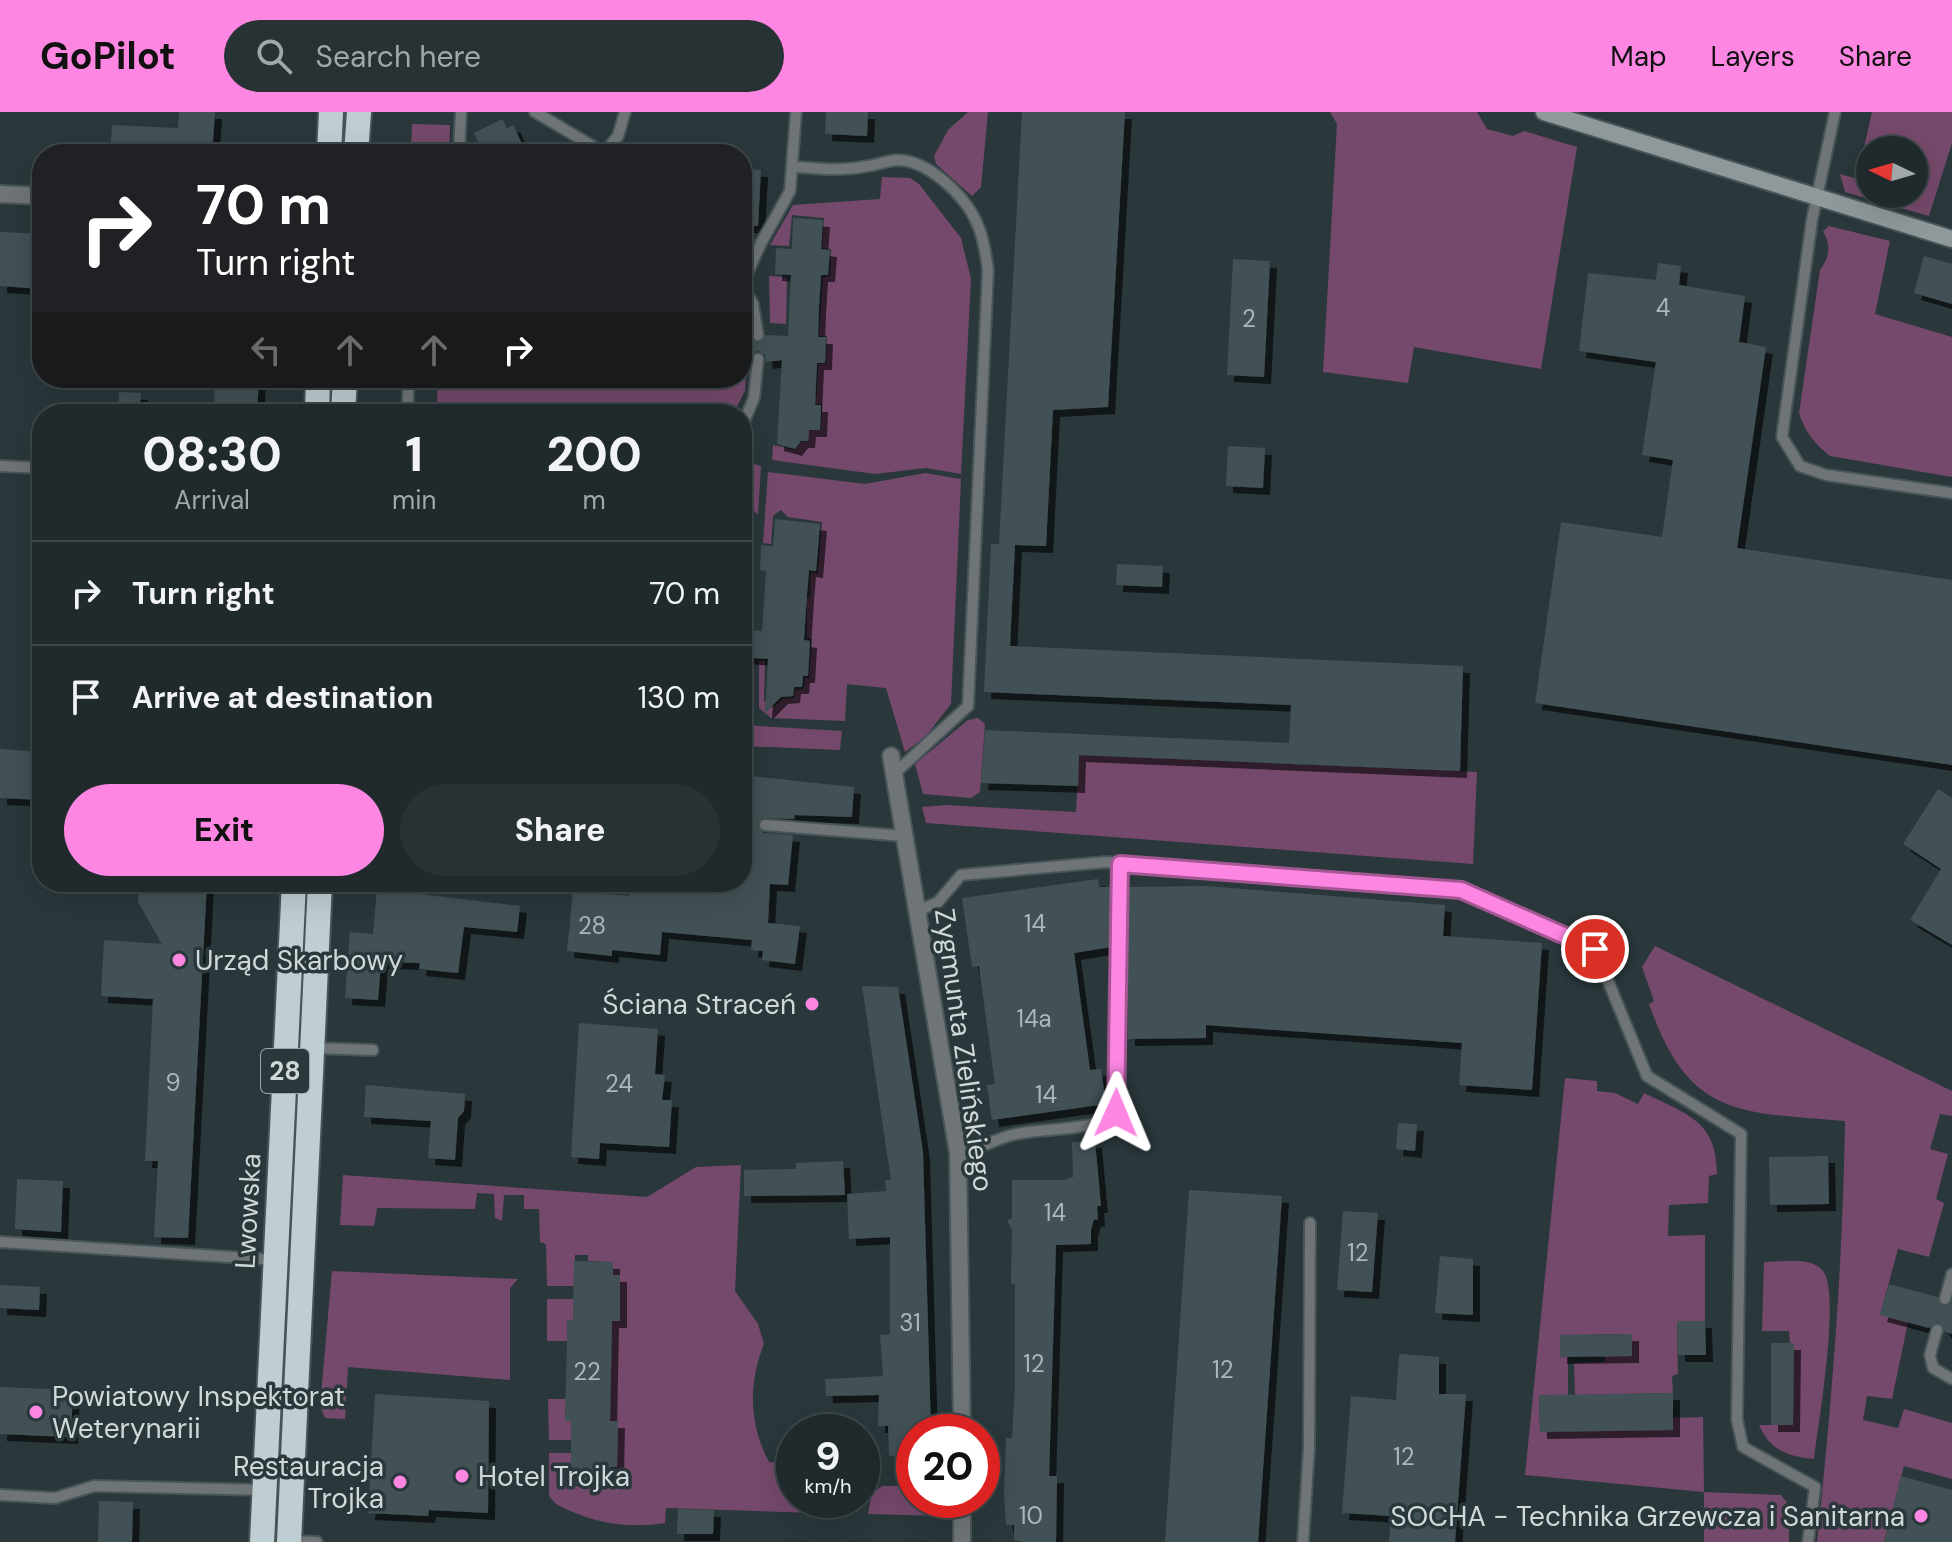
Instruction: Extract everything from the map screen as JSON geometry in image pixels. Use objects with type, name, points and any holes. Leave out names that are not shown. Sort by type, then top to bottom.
[{"type":"highway","points":[[329,144],[331,112]]},
{"type":"highway","points":[[357,144],[359,112]]},
{"type":"highway","name":"Lwowska","points":[[262,1542],[294,892]]},
{"type":"highway","name":"Lwowska","points":[[289,1541],[320,892]]},
{"type":"street","points":[[1544,112],[1952,239]]},
{"type":"street","points":[[0,194],[32,196]]},
{"type":"street","name":"Zygmunta Zielińskiego","points":[[891,756],[958,1153],[962,1414]]},
{"type":"street","points":[[962,1518],[962,1542]]},
{"type":"lane","points":[[459,144],[461,112]]},
{"type":"lane","points":[[535,112],[590,144]]},
{"type":"lane","points":[[612,144],[618,136],[625,112]]},
{"type":"lane","points":[[752,263],[790,191],[795,167],[796,112]]},
{"type":"lane","points":[[1835,112],[1817,198],[1782,416],[1782,437],[1788,452],[1800,466],[1826,475],[1952,493]]},
{"type":"lane","points":[[795,167],[832,170],[895,160],[914,162],[928,168],[958,197],[978,224],[988,270],[968,706],[894,774]]},
{"type":"lane","points":[[752,302],[758,335]]},
{"type":"lane","points":[[751,404],[758,359]]},
{"type":"lane","points":[[0,466],[32,468]]},
{"type":"lane","points":[[765,825],[905,836]]},
{"type":"lane","points":[[958,1153],[979,1150],[1011,1135],[1103,1122],[1116,1113],[1120,864]]},
{"type":"lane","points":[[918,911],[938,902],[961,875],[1120,864],[1461,890],[1595,949],[1647,1076],[1741,1134],[1737,1420],[1743,1447],[1815,1487],[1808,1542]]},
{"type":"lane","points":[[313,1048],[373,1050]]},
{"type":"lane","points":[[1303,1542],[1309,1448],[1310,1223]]},
{"type":"lane","points":[[0,1242],[303,1262]]},
{"type":"lane","points":[[1945,1299],[1952,1274]]},
{"type":"lane","points":[[1937,1330],[1930,1355],[1933,1368],[1952,1379]]},
{"type":"lane","points":[[0,1495],[55,1498],[94,1486],[264,1490]]},
{"type":"lane","points":[[289,1541],[317,1542]]},
{"type":"shaded area","points":[[968,112],[988,112],[981,187],[972,196],[936,164],[934,156],[948,130]]},
{"type":"shaded area","points":[[1330,112],[1477,112],[1487,129],[1513,136],[1524,131],[1577,147],[1541,369],[1414,347],[1408,383],[1323,372],[1337,124]]},
{"type":"shaded area","points":[[1872,112],[1952,112],[1952,143],[1929,216],[1901,208],[1928,208],[1928,136],[1867,136]]},
{"type":"shaded area","points":[[412,124],[450,125],[449,144],[411,144]]},
{"type":"shaded area","points":[[1840,174],[1856,179],[1856,195],[1845,192]]},
{"type":"shaded area","points":[[882,177],[910,178],[919,184],[961,238],[971,279],[961,474],[926,468],[875,474],[772,460],[773,445],[795,450],[802,442],[810,441],[804,437],[804,431],[821,430],[822,404],[811,404],[812,395],[817,395],[818,364],[826,364],[827,336],[819,336],[823,277],[830,276],[831,249],[822,248],[824,218],[792,215],[789,246],[770,245],[793,205],[880,199]]},
{"type":"shaded area","points":[[1829,226],[1890,241],[1875,314],[1952,337],[1952,477],[1830,456],[1804,426],[1799,413],[1820,270],[1828,251],[1823,231]]},
{"type":"shaded area","points":[[769,276],[787,277],[786,324],[770,323]]},
{"type":"shaded area","points":[[438,388],[745,388],[738,404],[437,404]]},
{"type":"shaded area","points":[[752,464],[761,466],[758,515],[752,509]]},
{"type":"shaded area","points":[[768,472],[865,484],[925,473],[961,479],[951,704],[926,736],[905,752],[886,688],[847,684],[845,721],[771,718],[759,708],[759,661],[765,661],[764,701],[773,707],[783,699],[794,698],[795,690],[804,689],[805,678],[809,678],[812,639],[807,638],[807,598],[810,597],[811,573],[818,573],[822,522],[788,517],[781,510],[773,516],[771,544],[763,543]]},
{"type":"shaded area","points":[[978,718],[985,724],[980,792],[971,798],[923,794],[915,764],[968,720]]},
{"type":"shaded area","points":[[752,726],[842,731],[840,750],[752,746]]},
{"type":"shaded area","points":[[1079,755],[1477,772],[1473,864],[926,823],[922,807],[946,805],[1076,812]]},
{"type":"shaded area","points":[[1655,946],[1952,1091],[1952,1116],[1940,1114],[1930,1149],[1948,1154],[1936,1199],[1944,1203],[1929,1257],[1898,1249],[1880,1315],[1908,1322],[1892,1399],[1867,1396],[1863,1420],[1898,1428],[1904,1409],[1952,1423],[1952,1479],[1904,1466],[1884,1542],[1817,1542],[1836,1332],[1845,1121],[1747,1110],[1722,1102],[1700,1089],[1681,1069],[1649,1004],[1654,1001],[1642,967]]},
{"type":"shaded area","points":[[1565,1078],[1597,1081],[1597,1091],[1615,1093],[1638,1104],[1644,1093],[1686,1114],[1705,1130],[1712,1142],[1717,1174],[1709,1176],[1708,1203],[1669,1205],[1668,1236],[1705,1235],[1705,1321],[1677,1322],[1678,1374],[1672,1376],[1673,1393],[1575,1395],[1574,1363],[1605,1362],[1605,1356],[1632,1334],[1560,1335],[1560,1357],[1568,1357],[1568,1395],[1539,1395],[1540,1432],[1673,1430],[1673,1418],[1703,1417],[1704,1492],[1525,1475]]},
{"type":"shaded area","points":[[741,1165],[735,1291],[758,1324],[764,1344],[753,1389],[754,1419],[769,1462],[776,1462],[776,1512],[666,1508],[665,1523],[637,1525],[596,1520],[569,1511],[549,1496],[549,1453],[571,1453],[571,1486],[584,1486],[585,1480],[617,1467],[617,1421],[610,1421],[612,1321],[620,1276],[613,1275],[613,1262],[588,1261],[588,1255],[575,1255],[574,1286],[547,1286],[546,1244],[540,1242],[539,1209],[524,1209],[524,1195],[504,1195],[502,1221],[495,1218],[494,1194],[477,1193],[475,1209],[377,1208],[374,1226],[340,1225],[343,1175],[647,1197],[696,1167]]},
{"type":"shaded area","points":[[1764,1262],[1811,1263],[1823,1271],[1828,1284],[1829,1331],[1814,1459],[1781,1451],[1763,1434],[1759,1425],[1793,1425],[1794,1344],[1790,1343],[1789,1331],[1762,1331]]},
{"type":"shaded area","points":[[332,1271],[518,1279],[510,1288],[510,1380],[348,1367],[345,1419],[325,1418],[320,1406]]},
{"type":"shaded area","points":[[547,1299],[574,1299],[573,1320],[567,1320],[567,1341],[547,1341]]},
{"type":"shaded area","points":[[548,1399],[566,1399],[565,1421],[572,1421],[571,1440],[549,1440]]},
{"type":"shaded area","points":[[896,1486],[896,1515],[880,1514],[880,1488]]},
{"type":"shaded area","points":[[1704,1492],[1781,1495],[1789,1505],[1789,1542],[1704,1542]]},
{"type":"building","points":[[179,112],[215,112],[213,144],[111,144],[112,125],[178,128]]},
{"type":"building","points":[[826,112],[868,112],[867,136],[825,134]]},
{"type":"building","points":[[1022,112],[1125,112],[1108,407],[1053,410],[1046,546],[1015,545],[1010,646],[1463,666],[1460,771],[1079,755],[1078,786],[981,783],[985,730],[1289,743],[1291,705],[984,692],[991,544],[999,544]]},
{"type":"building","points":[[502,119],[507,128],[513,125],[522,144],[479,144],[474,133]]},
{"type":"building","points":[[752,170],[761,170],[758,226],[752,226]]},
{"type":"building","points":[[793,218],[823,220],[821,249],[830,250],[828,275],[821,275],[819,307],[818,337],[826,337],[825,363],[817,363],[815,405],[821,405],[820,430],[809,430],[808,441],[801,441],[795,449],[777,444],[782,360],[766,362],[765,355],[758,351],[752,354],[752,337],[758,343],[766,335],[788,336],[791,275],[775,274],[776,248],[792,249]]},
{"type":"building","points":[[0,232],[32,234],[32,288],[0,286]]},
{"type":"building","points":[[1924,256],[1952,264],[1952,304],[1914,293]]},
{"type":"building","points":[[1233,259],[1270,261],[1264,377],[1227,375]]},
{"type":"building","points":[[1658,263],[1681,266],[1679,285],[1745,296],[1739,342],[1766,347],[1737,548],[1952,580],[1952,765],[1535,703],[1561,522],[1662,537],[1673,460],[1642,455],[1656,362],[1579,351],[1588,273],[1656,280]]},
{"type":"building","points":[[215,388],[258,388],[258,404],[214,404]]},
{"type":"building","points":[[119,392],[141,393],[140,404],[118,404]]},
{"type":"building","points":[[1228,446],[1265,448],[1263,488],[1226,486]]},
{"type":"building","points":[[775,519],[820,524],[816,571],[809,570],[807,594],[804,640],[810,641],[808,676],[803,676],[802,687],[794,687],[793,696],[781,697],[765,713],[768,659],[752,658],[752,630],[762,631],[766,571],[760,570],[761,545],[773,546]]},
{"type":"building","points":[[1117,564],[1163,566],[1162,587],[1116,585]]},
{"type":"building","points":[[0,749],[32,751],[32,800],[0,798]]},
{"type":"building","points":[[752,776],[854,787],[852,817],[795,815],[794,819],[762,818],[757,824],[764,833],[793,835],[788,885],[770,884],[768,923],[800,926],[795,964],[762,960],[763,951],[751,950],[752,940],[662,932],[660,955],[612,950],[612,956],[567,951],[573,892],[629,896],[629,892],[752,892]]},
{"type":"building","points":[[1938,789],[1952,798],[1952,945],[1910,920],[1941,869],[1903,844]]},
{"type":"building","points":[[1098,879],[1099,887],[1112,887],[1111,947],[1074,953],[1090,1070],[1101,1069],[1106,1104],[992,1120],[987,1085],[995,1084],[979,966],[972,967],[962,898]]},
{"type":"building","points":[[1206,886],[1445,905],[1443,936],[1542,943],[1532,1090],[1459,1085],[1462,1043],[1206,1025],[1206,1038],[1128,1039],[1128,887]]},
{"type":"building","points":[[139,892],[206,892],[188,1238],[154,1237],[158,1161],[145,1161],[153,999],[101,996],[104,940],[162,944],[138,902]]},
{"type":"building","points":[[377,892],[402,892],[520,906],[517,932],[464,927],[458,973],[419,969],[420,963],[381,962],[378,1000],[345,998],[350,932],[373,934]]},
{"type":"building","points":[[862,986],[898,987],[923,1152],[930,1414],[896,1414],[896,1456],[889,1456],[888,1426],[880,1426],[879,1395],[826,1396],[825,1379],[883,1376],[880,1335],[890,1334],[890,1237],[849,1239],[847,1194],[886,1191],[885,1180],[891,1180]]},
{"type":"building","points":[[579,1023],[658,1029],[655,1074],[665,1075],[662,1100],[672,1100],[669,1147],[600,1143],[599,1159],[571,1157]]},
{"type":"building","points":[[366,1085],[465,1094],[464,1111],[458,1118],[455,1160],[428,1158],[431,1121],[364,1117]]},
{"type":"building","points":[[1398,1123],[1417,1124],[1415,1151],[1396,1149]]},
{"type":"building","points":[[1095,1141],[1101,1206],[1097,1206],[1098,1220],[1094,1219],[1091,1244],[1056,1245],[1049,1476],[1057,1476],[1056,1542],[1024,1542],[1014,1540],[1014,1525],[1006,1525],[1004,1494],[1006,1438],[1012,1438],[1015,1386],[1015,1284],[1011,1284],[1012,1230],[1007,1221],[1012,1218],[1012,1180],[1064,1180],[1073,1177],[1072,1142]]},
{"type":"building","points":[[1828,1156],[1829,1204],[1770,1205],[1769,1157]]},
{"type":"building","points":[[843,1161],[845,1195],[744,1196],[744,1170],[796,1169],[796,1163]]},
{"type":"building","points":[[17,1179],[63,1181],[61,1232],[15,1229]]},
{"type":"building","points":[[1189,1190],[1282,1196],[1258,1542],[1165,1542]]},
{"type":"building","points":[[1343,1211],[1378,1213],[1372,1292],[1337,1290]]},
{"type":"building","points":[[1440,1256],[1473,1259],[1473,1315],[1435,1313]]},
{"type":"building","points":[[574,1261],[613,1262],[613,1275],[620,1275],[620,1321],[612,1321],[610,1421],[618,1421],[617,1467],[610,1467],[609,1481],[571,1480],[571,1421],[565,1421],[567,1320],[573,1320]]},
{"type":"building","points":[[1889,1284],[1937,1297],[1942,1306],[1952,1303],[1952,1334],[1945,1332],[1938,1322],[1929,1328],[1880,1315]]},
{"type":"building","points":[[0,1285],[40,1287],[39,1310],[0,1308]]},
{"type":"building","points":[[1677,1321],[1705,1321],[1706,1355],[1678,1355]]},
{"type":"building","points":[[1632,1334],[1632,1356],[1560,1357],[1560,1335]]},
{"type":"building","points":[[1771,1343],[1794,1343],[1793,1425],[1771,1425]]},
{"type":"building","points":[[1399,1354],[1439,1357],[1439,1394],[1466,1394],[1455,1542],[1389,1542],[1391,1516],[1342,1513],[1351,1396],[1396,1400]]},
{"type":"building","name":"Powiatowy Inspektorat Weterynarii","points":[[0,1387],[73,1390],[71,1437],[0,1434]]},
{"type":"building","points":[[1673,1393],[1673,1430],[1540,1432],[1539,1395]]},
{"type":"building","name":"Restauracja Trojka","points":[[375,1394],[489,1401],[488,1513],[429,1510],[428,1516],[368,1513]]},
{"type":"building","name":"SOCHA - Technika Grzewcza i Sanitarna","points":[[1901,1476],[1952,1490],[1952,1542],[1884,1542]]},
{"type":"building","points":[[99,1501],[133,1502],[132,1542],[98,1542]]},
{"type":"building","points":[[678,1509],[714,1510],[713,1534],[677,1534]]},
{"type":"place","name":"Urząd Skarbowy","points":[[179,960]]},
{"type":"place","name":"Ściana Straceń","points":[[812,1004]]},
{"type":"place","name":"Powiatowy Inspektorat Weterynarii","points":[[36,1412]]},
{"type":"place","name":"Hotel Trojka","points":[[462,1476]]},
{"type":"place","name":"Restauracja Trojka","points":[[400,1482]]},
{"type":"place","name":"SOCHA - Technika Grzewcza i Sanitarna","points":[[1921,1516]]},
{"type":"route","points":[[1116,1113],[1120,864],[1461,890],[1595,949]]}]
